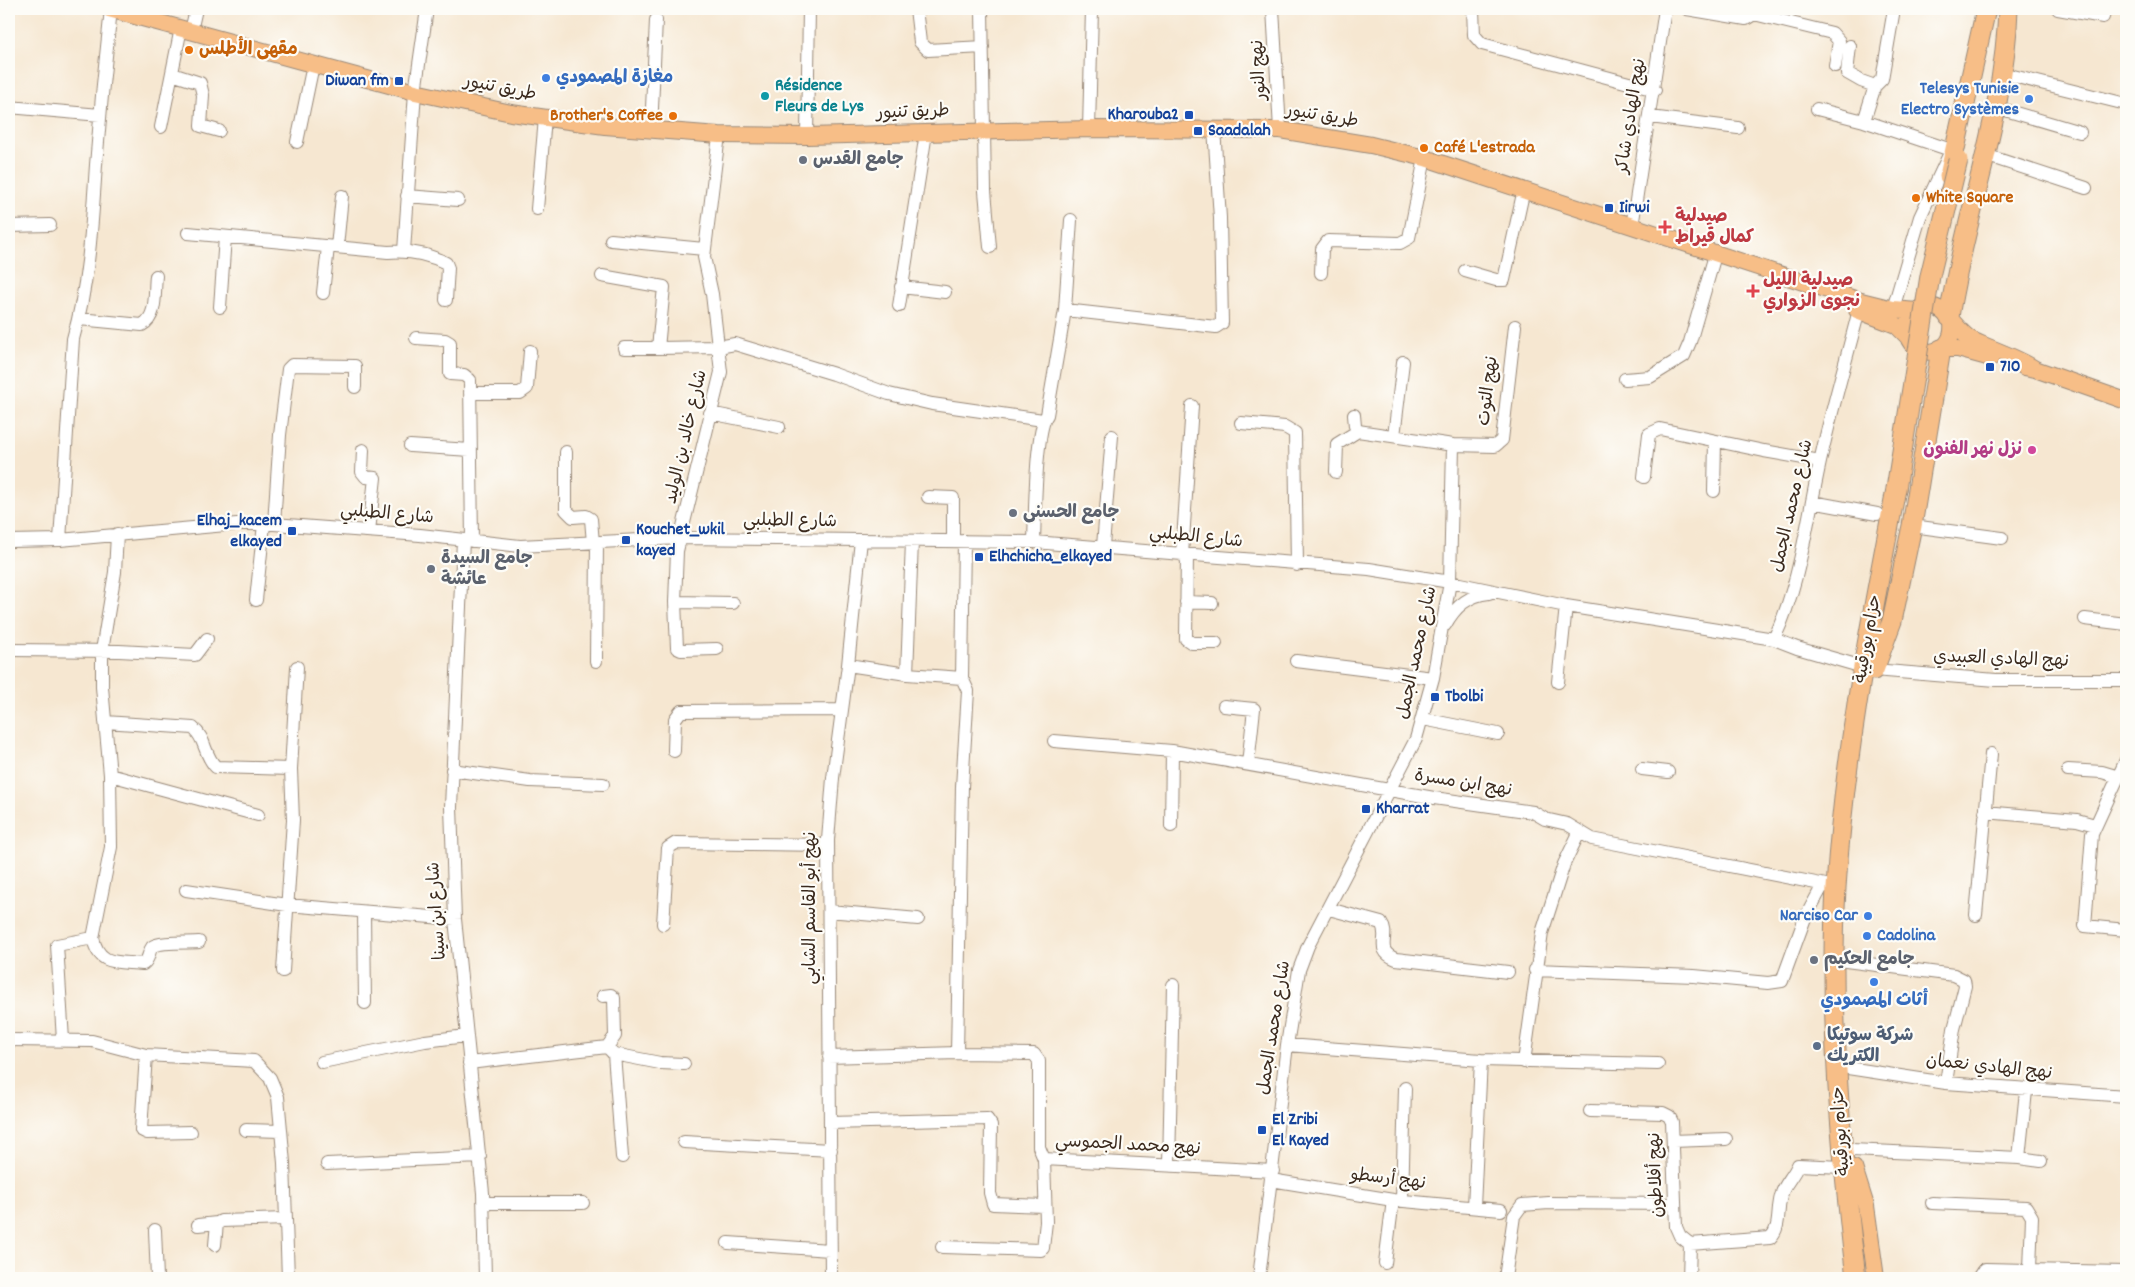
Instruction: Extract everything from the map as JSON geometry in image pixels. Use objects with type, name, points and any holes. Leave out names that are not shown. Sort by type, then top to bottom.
[{"type":"highway","points":[[1951,320],[1964,156],[1986,9]]},
{"type":"highway","name":"حزام بورقيبة","points":[[1867,1278],[1850,1162],[1834,971],[1830,886],[1868,669],[1986,46],[1991,9]]},
{"type":"highway","name":"حزام بورقيبة","points":[[1964,156],[1996,50],[2002,9]]},
{"type":"highway","points":[[1917,310],[1923,276],[1964,156],[1995,107],[2007,44],[2008,9]]},
{"type":"highway","points":[[1868,669],[1863,627],[1908,366],[1909,339]]},
{"type":"highway","points":[[1868,669],[1892,621],[1912,526],[1941,350]]},
{"type":"highway","name":"حزام بورقيبة","points":[[1856,1278],[1850,1162],[1846,961],[1854,801],[1868,669]]},
{"type":"main road","name":"طريق تنيور","points":[[110,9],[133,12],[186,29],[415,92],[545,118],[651,130],[719,135],[807,136],[984,131],[1214,128],[1280,130],[1371,145],[1425,158],[1524,189],[1632,228],[1715,255],[1742,261],[1862,302],[1892,309],[1917,310]]},
{"type":"main road","name":"طريق تنيور","points":[[1715,255],[1743,270],[1859,310],[1896,325],[1909,339]]},
{"type":"main road","points":[[2035,369],[2014,356],[1965,336],[1938,308],[1924,307],[1917,310],[1908,322],[1909,339],[1919,349],[1926,352],[1967,350],[2010,365],[2035,369],[2126,401]]},
{"type":"main road","points":[[1941,350],[1951,338],[1951,320]]},
{"type":"main road","points":[[1848,1278],[1840,1208],[1850,1162]]},
{"type":"main road","points":[[1850,1162],[1866,1206],[1876,1278]]},
{"type":"street","points":[[60,540],[73,339],[79,319],[90,241],[110,9]]},
{"type":"street","points":[[161,127],[172,74],[186,29],[196,9]]},
{"type":"street","points":[[404,250],[415,92],[427,9]]},
{"type":"street","points":[[807,136],[809,9]]},
{"type":"street","points":[[916,9],[920,42],[928,50],[983,47]]},
{"type":"street","points":[[982,9],[984,131],[990,247]]},
{"type":"street","points":[[1089,129],[1092,9]]},
{"type":"street","name":"نهج النور","points":[[1273,9],[1280,130]]},
{"type":"street","points":[[1470,9],[1473,9],[1474,35],[1482,44],[1654,90]]},
{"type":"street","name":"نهج الهادي شاكر","points":[[1632,228],[1665,9]]},
{"type":"street","points":[[1687,9],[1746,19],[1754,14],[1832,33],[1839,41],[1835,66]]},
{"type":"street","points":[[1864,121],[1875,86],[1882,79],[1894,9]]},
{"type":"street","points":[[2058,9],[2103,17],[2105,9]]},
{"type":"street","points":[[651,130],[656,20]]},
{"type":"street","points":[[1850,46],[1847,72],[1861,81],[1875,86]]},
{"type":"street","points":[[297,142],[313,65]]},
{"type":"street","points":[[2001,73],[2126,104]]},
{"type":"street","points":[[172,74],[200,84],[203,95],[201,126],[219,131]]},
{"type":"street","points":[[9,107],[100,114]]},
{"type":"street","points":[[1995,107],[2080,132]]},
{"type":"street","points":[[1818,109],[1864,121],[1964,156],[2086,188]]},
{"type":"street","points":[[1650,117],[1738,128]]},
{"type":"street","points":[[537,209],[545,118]]},
{"type":"street","points":[[1065,310],[1216,326],[1222,323],[1220,218],[1214,128]]},
{"type":"street","points":[[899,306],[926,134]]},
{"type":"street","name":"شارع خالد بن الوليد","points":[[717,649],[681,650],[677,648],[675,602],[677,551],[721,372],[704,249],[719,135]]},
{"type":"street","points":[[1892,309],[1920,217],[1964,156]]},
{"type":"street","points":[[1321,272],[1322,249],[1328,241],[1400,243],[1409,238],[1425,158]]},
{"type":"street","points":[[1465,271],[1496,280],[1504,280],[1524,189]]},
{"type":"street","points":[[323,293],[342,196]]},
{"type":"street","points":[[407,196],[458,200]]},
{"type":"street","points":[[1034,542],[1035,494],[1043,420],[1046,415],[1065,310],[1071,220]]},
{"type":"street","points":[[9,226],[50,225]]},
{"type":"street","points":[[188,233],[388,252],[404,250],[435,258],[446,263],[448,268],[446,300]]},
{"type":"street","points":[[220,307],[225,237]]},
{"type":"street","points":[[611,240],[704,249]]},
{"type":"street","points":[[1625,379],[1650,377],[1684,356],[1690,342],[1715,255]]},
{"type":"street","points":[[79,319],[142,325],[147,323],[153,308],[156,276]]},
{"type":"street","points":[[602,276],[664,287],[658,348]]},
{"type":"street","points":[[901,287],[945,292]]},
{"type":"street","name":"شارع محمد الجمل","points":[[1259,1278],[1287,1045],[1300,970],[1308,946],[1329,909],[1388,790],[1416,739],[1433,678],[1450,582],[1566,606],[1774,639],[1786,609],[1799,563],[1820,461],[1859,310]]},
{"type":"street","name":"نهج التوت","points":[[1358,431],[1453,445],[1495,446],[1502,440],[1515,326]]},
{"type":"street","points":[[416,338],[445,340],[450,343],[450,374],[464,375],[470,380],[470,393],[520,393],[527,388],[530,351]]},
{"type":"street","points":[[624,348],[718,347],[735,344],[747,346],[889,394],[924,402],[1043,420]]},
{"type":"street","points":[[1394,436],[1403,362]]},
{"type":"street","points":[[256,600],[269,524],[288,369],[292,365],[355,366],[355,387]]},
{"type":"street","name":"شارع ابن سينا","points":[[470,393],[467,541],[451,807],[456,919],[466,1036],[480,1157],[484,1207],[486,1278]]},
{"type":"street","points":[[1192,406],[1184,555],[1186,639],[1192,643],[1216,643]]},
{"type":"street","points":[[710,413],[779,427]]},
{"type":"street","points":[[1336,472],[1336,444],[1358,431],[1355,426],[1354,415]]},
{"type":"street","points":[[1241,423],[1285,427],[1295,433],[1297,565]]},
{"type":"street","points":[[1644,477],[1649,434],[1660,429],[1820,461]]},
{"type":"street","points":[[1103,546],[1112,436]]},
{"type":"street","points":[[1714,491],[1715,441]]},
{"type":"street","points":[[1450,582],[1453,445]]},
{"type":"street","points":[[410,446],[470,450]]},
{"type":"street","points":[[363,450],[362,472],[366,477],[375,478],[369,531]]},
{"type":"street","points":[[566,452],[566,510],[573,517],[586,516],[591,519],[595,543],[596,661]]},
{"type":"street","points":[[928,497],[953,498],[958,541],[962,678],[968,691],[962,787],[957,1053]]},
{"type":"street","points":[[1812,502],[1877,514]]},
{"type":"street","name":"شارع الطبلبي","points":[[9,542],[60,540],[174,528],[269,524],[369,531],[520,546],[680,538],[1034,542],[1103,546],[1297,565],[1369,569],[1450,582]]},
{"type":"street","points":[[1912,526],[2002,538]]},
{"type":"street","points":[[117,534],[115,572],[102,651],[105,722],[110,775],[111,847],[93,938],[96,952],[106,960],[143,964],[148,958],[151,948],[157,944],[199,942]]},
{"type":"street","name":"نهج أبو القاسم الشابي","points":[[831,1278],[828,845],[832,778],[848,665],[860,540]]},
{"type":"street","points":[[907,674],[912,541]]},
{"type":"street","points":[[1443,630],[1454,611],[1467,599],[1474,595],[1498,592]]},
{"type":"street","points":[[675,602],[733,603]]},
{"type":"street","points":[[1186,602],[1212,603]]},
{"type":"street","points":[[1558,682],[1566,606]]},
{"type":"street","points":[[2085,619],[2126,624]]},
{"type":"street","points":[[9,650],[195,655],[207,639]]},
{"type":"street","name":"نهج الهادي العبيدي","points":[[1774,639],[1868,669],[1996,680],[2126,680]]},
{"type":"street","points":[[1296,662],[1433,678]]},
{"type":"street","points":[[848,665],[907,674],[962,678]]},
{"type":"street","points":[[283,971],[293,820],[291,769],[297,667]]},
{"type":"street","points":[[1224,706],[1254,709],[1248,764]]},
{"type":"street","points":[[674,751],[675,719],[681,712],[841,710]]},
{"type":"street","points":[[1423,719],[1498,734]]},
{"type":"street","points":[[105,722],[193,728],[200,733],[208,760],[216,767],[291,769]]},
{"type":"street","name":"نهج ابن مسرة","points":[[1054,741],[1172,751],[1388,790],[1535,813],[1545,819],[1567,824],[1577,831],[1599,840],[1830,886]]},
{"type":"street","points":[[1171,826],[1172,751]]},
{"type":"street","points":[[1976,915],[1991,754]]},
{"type":"street","points":[[2126,760],[2095,825],[2090,843],[2084,926],[2126,930]]},
{"type":"street","points":[[1642,768],[1668,772]]},
{"type":"street","points":[[452,770],[530,781],[603,784]]},
{"type":"street","points":[[2068,770],[2102,772],[2119,777]]},
{"type":"street","points":[[110,775],[258,815]]},
{"type":"street","points":[[1985,812],[2077,820],[2095,825]]},
{"type":"street","points":[[1524,1062],[1535,970],[1551,898],[1577,831]]},
{"type":"street","points":[[663,924],[668,848],[676,843],[828,845]]},
{"type":"street","points":[[1535,970],[1694,976],[1768,983],[1782,981],[1805,918],[1830,886]]},
{"type":"street","points":[[186,890],[287,905],[456,919]]},
{"type":"street","points":[[1329,909],[1381,923],[1384,927],[1383,950],[1388,956],[1396,959],[1508,972]]},
{"type":"street","points":[[364,912],[365,1003]]},
{"type":"street","points":[[828,912],[918,920]]},
{"type":"street","points":[[63,1040],[57,945],[93,938]]},
{"type":"street","points":[[1846,961],[1954,975],[1964,980],[1965,986],[1954,1030],[1946,1083]]},
{"type":"street","points":[[1169,1165],[1173,985]]},
{"type":"street","points":[[603,996],[611,995],[614,998],[614,1036],[611,1051],[622,1158]]},
{"type":"street","points":[[322,1062],[425,1041],[466,1036]]},
{"type":"street","points":[[9,1040],[92,1041],[146,1055],[254,1061],[270,1078],[278,1097],[288,1278]]},
{"type":"street","points":[[1287,1045],[1481,1060],[1658,1064]]},
{"type":"street","points":[[469,1064],[611,1051],[660,1063],[684,1064]]},
{"type":"street","points":[[830,1057],[957,1053],[1034,1054],[1039,1060],[1039,1147],[1044,1159]]},
{"type":"street","points":[[146,1055],[142,1130],[147,1133],[192,1132]]},
{"type":"street","points":[[1474,1207],[1481,1060]]},
{"type":"street","name":"نهج الهادي نعمان","points":[[1848,1068],[1946,1083],[2026,1091],[2126,1096]]},
{"type":"street","points":[[1385,1263],[1398,1200],[1405,1088]]},
{"type":"street","points":[[2018,1158],[2026,1091]]},
{"type":"street","name":"نهج أفلاطون","points":[[1590,1112],[1663,1113],[1669,1116],[1672,1122],[1674,1204],[1680,1236],[1690,1244]]},
{"type":"street","points":[[830,1124],[987,1119],[991,1125],[990,1193],[994,1204],[1045,1206]]},
{"type":"street","points":[[246,1130],[280,1131]]},
{"type":"street","points":[[1673,1141],[1726,1139]]},
{"type":"street","points":[[684,1142],[831,1150]]},
{"type":"street","points":[[327,1164],[480,1157]]},
{"type":"street","points":[[1689,1278],[1690,1244],[1770,1238],[1777,1230],[1782,1191],[1792,1179],[1798,1165],[2018,1158],[2041,1161]]},
{"type":"street","name":"نهج محمد الجموسي","points":[[942,1247],[1041,1250],[1045,1244],[1044,1159],[1169,1165],[1272,1176]]},
{"type":"street","name":"نهج أرسطو","points":[[1272,1176],[1398,1200],[1501,1210]]},
{"type":"street","points":[[484,1207],[583,1203]]},
{"type":"street","points":[[1505,1278],[1514,1216],[1522,1205],[1549,1203],[1674,1204]]},
{"type":"street","points":[[1932,1203],[2018,1205],[2026,1208],[2032,1217],[2030,1269]]},
{"type":"street","points":[[484,1207],[563,1211]]},
{"type":"street","points":[[198,1225],[221,1221],[285,1220]]},
{"type":"street","points":[[215,1244],[217,1223]]},
{"type":"street","points":[[155,1230],[157,1278]]},
{"type":"street","points":[[728,1243],[830,1250]]},
{"type":"street","points":[[1982,1274],[2030,1269],[2124,1272],[2126,1269]]},
{"type":"place","name":"مقهى الأطلس","points":[[189,50]]},
{"type":"place","name":"مغازة المصمودي","points":[[546,78]]},
{"type":"place","name":"Diwan fm","points":[[399,81]]},
{"type":"place","name":"Résidence Fleurs de Lys","points":[[765,96]]},
{"type":"place","name":"Telesys Tunisie Electro Systèmes","points":[[2029,99]]},
{"type":"place","name":"Kharouba2","points":[[1189,115]]},
{"type":"place","name":"Brother's Coffee","points":[[673,116]]},
{"type":"place","name":"Saadalah","points":[[1198,131]]},
{"type":"place","name":"Café L'estrada","points":[[1424,148]]},
{"type":"place","name":"جامع القدس","points":[[803,160]]},
{"type":"place","name":"White Square","points":[[1916,198]]},
{"type":"place","name":"Iirwi","points":[[1609,208]]},
{"type":"place","name":"صيدلية كمال قيراط","points":[[1665,227]]},
{"type":"place","name":"صيدلية الليل نجوى الزواري","points":[[1753,291]]},
{"type":"place","name":"710","points":[[1990,367]]},
{"type":"place","name":"نزل نهر الفنون","points":[[2032,450]]},
{"type":"place","name":"جامع الحسنى","points":[[1013,513]]},
{"type":"place","name":"Elhaj_kacem elkayed","points":[[292,531]]},
{"type":"place","name":"Kouchet_wkil kayed","points":[[626,540]]},
{"type":"place","name":"Elhchicha_elkayed","points":[[979,557]]},
{"type":"place","name":"جامع السيدة عائشة","points":[[431,569]]},
{"type":"place","name":"Tbolbi","points":[[1435,697]]},
{"type":"place","name":"Kharrat","points":[[1366,809]]},
{"type":"place","name":"Narciso Car","points":[[1868,916]]},
{"type":"place","name":"Cadolina","points":[[1867,936]]},
{"type":"place","name":"جامع الحكيم","points":[[1814,960]]},
{"type":"place","name":"أثاث المصمودي","points":[[1874,982]]},
{"type":"place","name":"شركة سوتيكا الكتريك","points":[[1817,1046]]},
{"type":"place","name":"El Zribi El Kayed","points":[[1262,1130]]}]
